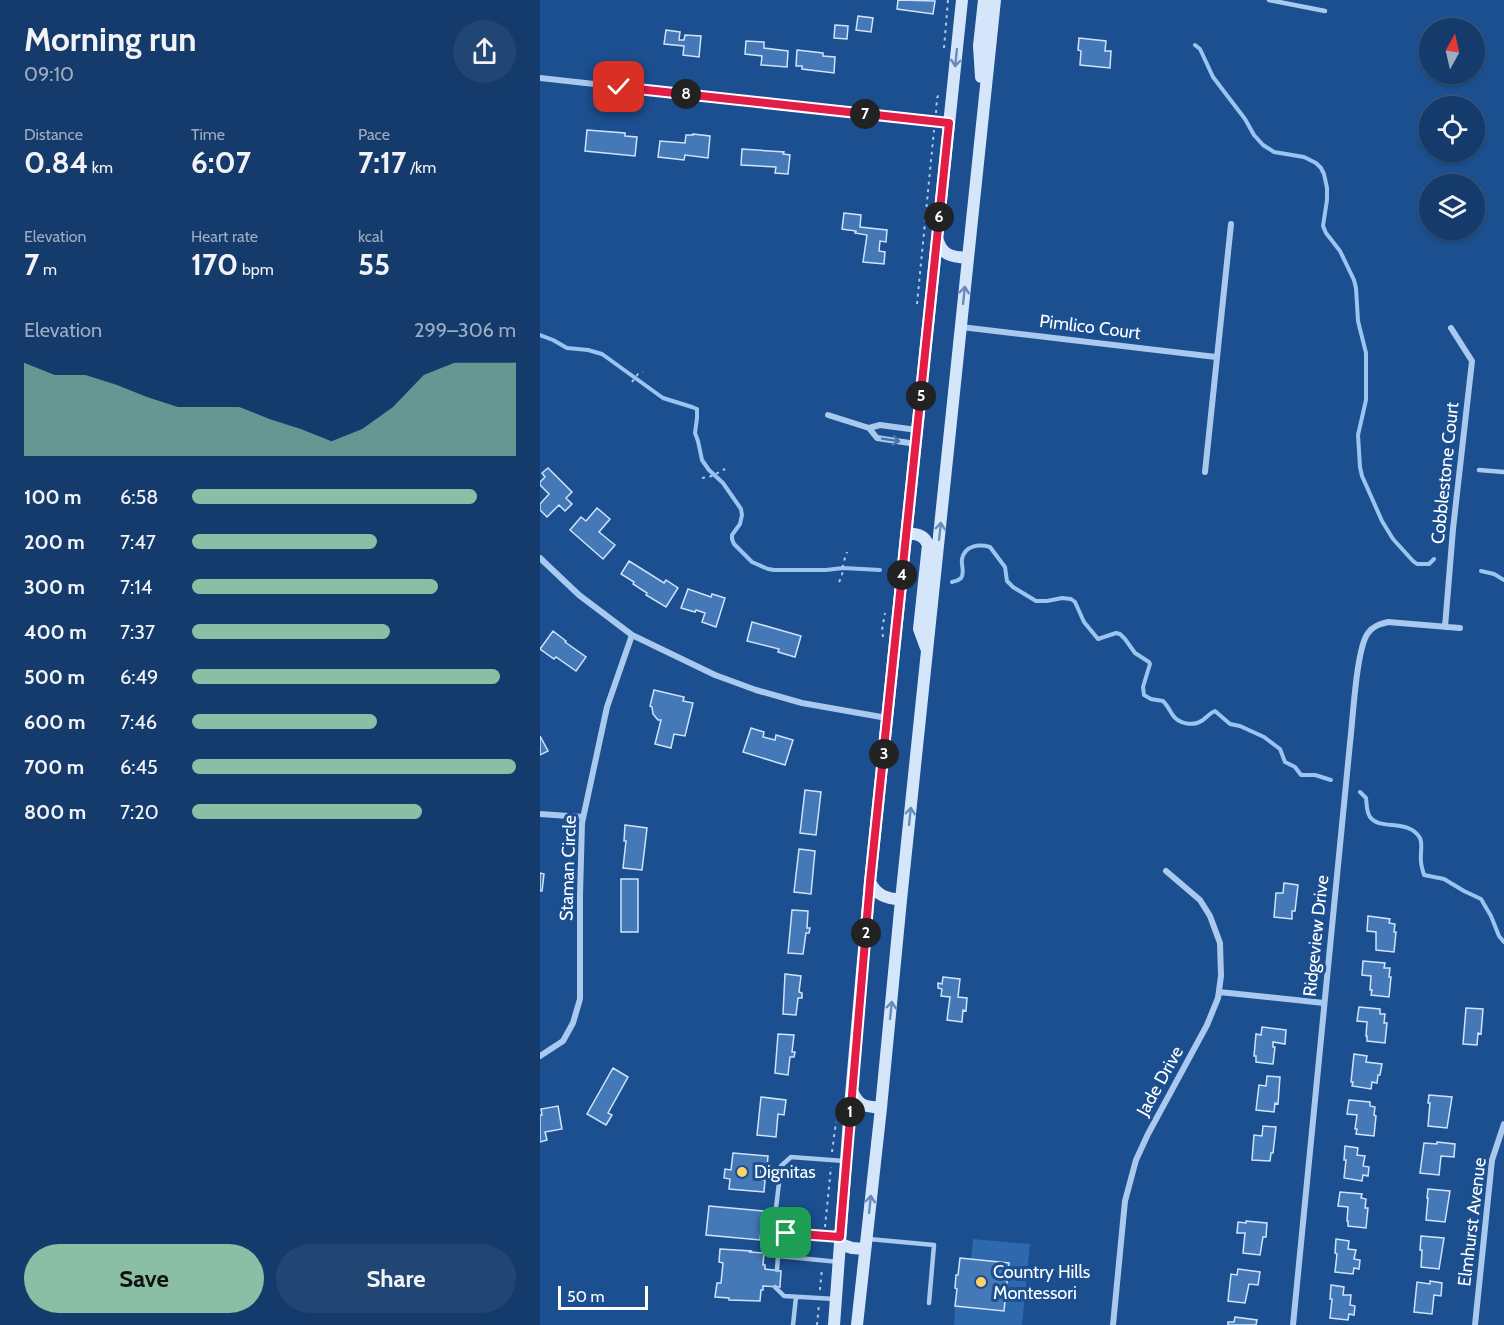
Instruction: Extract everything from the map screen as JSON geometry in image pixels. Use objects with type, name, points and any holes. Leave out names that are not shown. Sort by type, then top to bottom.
[{"type":"main road","points":[[834,1325],[870,882],[962,0]]},
{"type":"main road","points":[[984,0],[979,46],[980,75],[985,93]]},
{"type":"main road","points":[[857,1325],[995,0]]},
{"type":"main road","points":[[937,233],[941,248],[946,253],[953,257],[968,258]]},
{"type":"main road","points":[[906,533],[919,535],[926,539],[928,545],[919,629],[927,652]]},
{"type":"main road","points":[[870,882],[883,897],[901,900]]},
{"type":"main road","points":[[852,1091],[858,1103],[863,1106],[881,1108]]},
{"type":"main road","points":[[840,1241],[852,1248],[866,1244]]},
{"type":"street","points":[[540,78],[949,123]]},
{"type":"street","points":[[1205,472],[1231,224]]},
{"type":"street","name":"Pimlico Court","points":[[961,327],[1216,357]]},
{"type":"street","name":"Cobblestone Court","points":[[1446,627],[1453,530],[1472,361],[1451,328]]},
{"type":"street","points":[[828,415],[869,428],[877,438],[916,444]]},
{"type":"street","points":[[869,428],[880,424],[918,430]]},
{"type":"street","points":[[540,558],[579,595],[632,635],[715,675],[802,703],[888,718]]},
{"type":"street","name":"Ridgeview Drive","points":[[1293,1325],[1358,672],[1364,639],[1377,624],[1388,622],[1460,628]]},
{"type":"street","name":"Staman Circle","points":[[540,1056],[563,1041],[573,1023],[580,999],[580,849],[583,817],[607,707],[632,635]]},
{"type":"street","points":[[540,814],[583,817]]},
{"type":"street","name":"Jade Drive","points":[[1113,1325],[1125,1202],[1136,1160],[1207,1025],[1218,998],[1221,976],[1220,943],[1210,916],[1200,900],[1166,871]]},
{"type":"street","points":[[1219,992],[1324,1003]]},
{"type":"street","name":"Elmhurst Avenue","points":[[1475,1325],[1492,1160],[1504,1124]]},
{"type":"lane","points":[[1269,0],[1325,10]]},
{"type":"lane","points":[[1479,470],[1504,472]]},
{"type":"lane","points":[[840,1241],[786,1233],[774,1225],[781,1166],[791,1157],[846,1161]]},
{"type":"lane","points":[[866,1244],[934,1245],[929,1303]]},
{"type":"lane","points":[[777,1270],[778,1256],[838,1262]]},
{"type":"lane","points":[[775,1287],[784,1296],[836,1299]]},
{"type":"lane","points":[[793,1325],[796,1297]]},
{"type":"path","points":[[633,381],[642,372]]},
{"type":"path","points":[[702,478],[725,469]]},
{"type":"path","points":[[839,582],[847,552]]},
{"type":"shaded area","points":[[973,1239],[1030,1244],[1022,1325],[954,1325],[955,1306],[1004,1310],[1009,1263],[971,1260]]},
{"type":"building","points":[[898,0],[935,1],[933,14],[897,9]]},
{"type":"building","points":[[858,16],[873,18],[871,32],[856,30]]},
{"type":"building","points":[[835,25],[848,26],[847,39],[834,38]]},
{"type":"building","points":[[666,30],[680,32],[679,40],[684,40],[685,35],[701,36],[699,57],[683,55],[684,46],[664,44]]},
{"type":"building","points":[[1079,38],[1106,41],[1105,51],[1111,51],[1110,68],[1080,65]]},
{"type":"building","points":[[746,41],[764,42],[764,48],[788,51],[787,67],[761,65],[762,56],[745,54]]},
{"type":"building","points":[[797,50],[835,57],[834,73],[802,69],[802,66],[796,66]]},
{"type":"building","points":[[587,130],[625,133],[625,136],[637,137],[635,156],[585,151]]},
{"type":"building","points":[[686,135],[710,136],[708,158],[685,155],[684,160],[658,157],[660,141],[685,143]]},
{"type":"building","points":[[742,149],[784,152],[783,154],[790,155],[788,174],[775,173],[776,167],[741,165]]},
{"type":"building","points":[[844,213],[861,215],[860,227],[887,230],[886,242],[880,241],[879,251],[885,252],[884,264],[863,262],[867,235],[842,229]]},
{"type":"building","points":[[548,468],[572,492],[566,498],[572,504],[565,511],[559,505],[547,517],[540,510],[540,504],[549,494],[540,482],[545,477],[542,473]]},
{"type":"building","points":[[597,508],[610,519],[599,532],[615,545],[603,559],[570,530],[581,517],[586,521]]},
{"type":"building","points":[[629,561],[664,583],[666,580],[678,588],[666,607],[646,595],[647,593],[633,584],[634,582],[621,574]]},
{"type":"building","points":[[688,589],[711,597],[712,594],[725,598],[716,627],[702,622],[705,613],[681,608]]},
{"type":"building","points":[[752,622],[801,636],[795,657],[778,652],[779,649],[747,641]]},
{"type":"building","points":[[553,631],[586,657],[576,671],[540,649]]},
{"type":"building","points":[[654,690],[684,697],[683,701],[693,703],[685,736],[674,734],[671,748],[655,744],[661,720],[653,714],[650,706]]},
{"type":"building","points":[[751,728],[764,732],[763,737],[775,740],[776,735],[793,740],[785,765],[743,752]]},
{"type":"building","points":[[540,736],[548,751],[540,755]]},
{"type":"building","points":[[805,790],[821,792],[816,835],[800,833]]},
{"type":"building","points":[[625,825],[647,828],[642,870],[623,868]]},
{"type":"building","points":[[799,849],[815,851],[811,894],[794,892]]},
{"type":"building","points":[[540,873],[544,874],[542,891],[540,891]]},
{"type":"building","points":[[621,879],[638,879],[638,932],[621,932]]},
{"type":"building","points":[[1284,883],[1298,885],[1292,919],[1274,917],[1276,893],[1283,893]]},
{"type":"building","points":[[792,910],[808,911],[807,928],[810,928],[809,933],[806,933],[803,954],[788,953]]},
{"type":"building","points":[[1368,916],[1390,919],[1389,923],[1395,924],[1394,952],[1376,950],[1376,932],[1367,931]]},
{"type":"building","points":[[1363,961],[1385,963],[1384,968],[1390,968],[1389,997],[1371,995],[1371,976],[1362,975]]},
{"type":"building","points":[[785,974],[801,976],[799,992],[802,993],[802,998],[798,998],[796,1015],[783,1014]]},
{"type":"building","points":[[943,977],[960,979],[958,997],[967,998],[962,1022],[947,1020],[950,997],[941,996],[942,989],[938,988],[938,983],[942,984]]},
{"type":"building","points":[[1359,1007],[1380,1009],[1380,1014],[1385,1014],[1384,1023],[1387,1023],[1385,1043],[1367,1041],[1367,1022],[1357,1021]]},
{"type":"building","points":[[1466,1008],[1483,1009],[1481,1034],[1478,1033],[1477,1045],[1463,1044]]},
{"type":"building","points":[[1262,1027],[1286,1030],[1285,1044],[1273,1042],[1273,1047],[1275,1047],[1273,1064],[1256,1062],[1256,1056],[1254,1056],[1256,1034],[1261,1035]]},
{"type":"building","points":[[778,1034],[794,1035],[792,1052],[795,1052],[794,1057],[790,1057],[788,1075],[775,1073]]},
{"type":"building","points":[[1354,1054],[1367,1056],[1366,1062],[1382,1064],[1377,1083],[1372,1082],[1371,1089],[1352,1086]]},
{"type":"building","points":[[613,1068],[628,1077],[608,1113],[612,1115],[606,1125],[587,1114]]},
{"type":"building","points":[[1267,1076],[1280,1077],[1278,1104],[1275,1103],[1274,1112],[1256,1110],[1259,1085],[1266,1086]]},
{"type":"building","points":[[1429,1095],[1452,1097],[1447,1128],[1428,1126]]},
{"type":"building","points":[[761,1097],[786,1100],[784,1115],[778,1114],[776,1137],[757,1135]]},
{"type":"building","points":[[1349,1100],[1370,1102],[1370,1106],[1375,1107],[1374,1136],[1356,1134],[1357,1115],[1347,1114]]},
{"type":"building","points":[[558,1106],[562,1129],[545,1132],[547,1140],[540,1142],[541,1109]]},
{"type":"building","points":[[1263,1126],[1276,1127],[1273,1153],[1271,1153],[1270,1161],[1252,1160],[1254,1135],[1262,1136]]},
{"type":"building","points":[[1437,1142],[1455,1144],[1454,1157],[1441,1156],[1439,1175],[1420,1173],[1424,1143],[1437,1144]]},
{"type":"building","points":[[1345,1146],[1358,1148],[1357,1155],[1365,1156],[1363,1166],[1369,1167],[1368,1176],[1363,1175],[1362,1181],[1344,1178]]},
{"type":"building","name":"Dignitas","points":[[733,1153],[768,1156],[767,1168],[760,1168],[760,1174],[754,1173],[754,1179],[765,1180],[764,1192],[729,1189],[730,1179],[724,1178],[725,1169],[731,1170]]},
{"type":"building","points":[[1428,1189],[1450,1191],[1445,1222],[1426,1220]]},
{"type":"building","points":[[1340,1192],[1362,1194],[1361,1198],[1366,1199],[1365,1208],[1368,1208],[1366,1228],[1348,1226],[1348,1207],[1338,1206]]},
{"type":"building","points":[[709,1206],[763,1211],[760,1240],[706,1235]]},
{"type":"building","points":[[1246,1221],[1267,1223],[1266,1237],[1263,1237],[1260,1255],[1243,1253],[1245,1233],[1237,1233],[1238,1222],[1246,1223]]},
{"type":"building","points":[[1421,1236],[1444,1238],[1439,1269],[1421,1267]]},
{"type":"building","points":[[1336,1239],[1349,1241],[1348,1249],[1356,1250],[1354,1259],[1360,1260],[1359,1269],[1354,1268],[1353,1274],[1335,1272]]},
{"type":"building","points":[[720,1249],[764,1253],[765,1269],[781,1271],[780,1287],[763,1286],[760,1301],[715,1297],[717,1283],[721,1283],[723,1263],[719,1262]]},
{"type":"building","name":"Country Hills Montessori","points":[[960,1258],[1009,1263],[1004,1311],[955,1306],[956,1275],[958,1275]]},
{"type":"building","points":[[1238,1269],[1260,1272],[1258,1285],[1249,1284],[1245,1303],[1228,1301],[1231,1274],[1237,1275]]},
{"type":"building","points":[[1430,1281],[1442,1283],[1441,1296],[1434,1295],[1432,1314],[1414,1312],[1417,1282],[1430,1284]]},
{"type":"building","points":[[1331,1285],[1344,1287],[1343,1295],[1351,1295],[1350,1305],[1355,1306],[1354,1315],[1349,1314],[1348,1320],[1330,1318]]},
{"type":"building","points":[[1235,1317],[1257,1320],[1256,1325],[1228,1325],[1228,1322],[1234,1322]]},
{"type":"waterway","points":[[1195,45],[1200,49],[1213,77],[1263,145],[1274,152],[1304,157],[1316,163],[1324,174],[1327,200],[1323,226],[1340,251],[1354,280],[1358,321],[1366,353],[1366,400],[1358,435],[1362,476],[1382,521],[1393,539],[1417,564],[1429,564],[1434,559]]},
{"type":"waterway","points":[[540,335],[567,348],[602,354],[663,398],[697,409],[695,433],[702,460],[723,483],[741,509],[740,524],[732,535],[732,539],[752,562],[774,570],[843,568],[880,570]]},
{"type":"waterway","points":[[952,582],[961,578],[962,559],[969,548],[990,547],[1005,567],[1007,581],[1013,587],[1036,601],[1071,599],[1075,602],[1084,622],[1098,639],[1116,633],[1120,634],[1135,653],[1150,664],[1143,687],[1144,695],[1163,701],[1178,720],[1195,723],[1215,711],[1230,724],[1264,737],[1280,749],[1285,762],[1295,767],[1301,775],[1315,775],[1331,780]]},
{"type":"waterway","points":[[1481,571],[1494,574],[1504,580]]},
{"type":"waterway","points":[[1360,792],[1366,798],[1370,817],[1375,821],[1409,828],[1420,838],[1424,875],[1444,879],[1481,899],[1504,942]]},
{"type":"place","name":"Dignitas","points":[[742,1172]]},
{"type":"place","name":"Country Hills Montessori","points":[[981,1282]]},
{"type":"route","points":[[619,87],[949,123],[870,882],[840,1237],[786,1233]]}]
